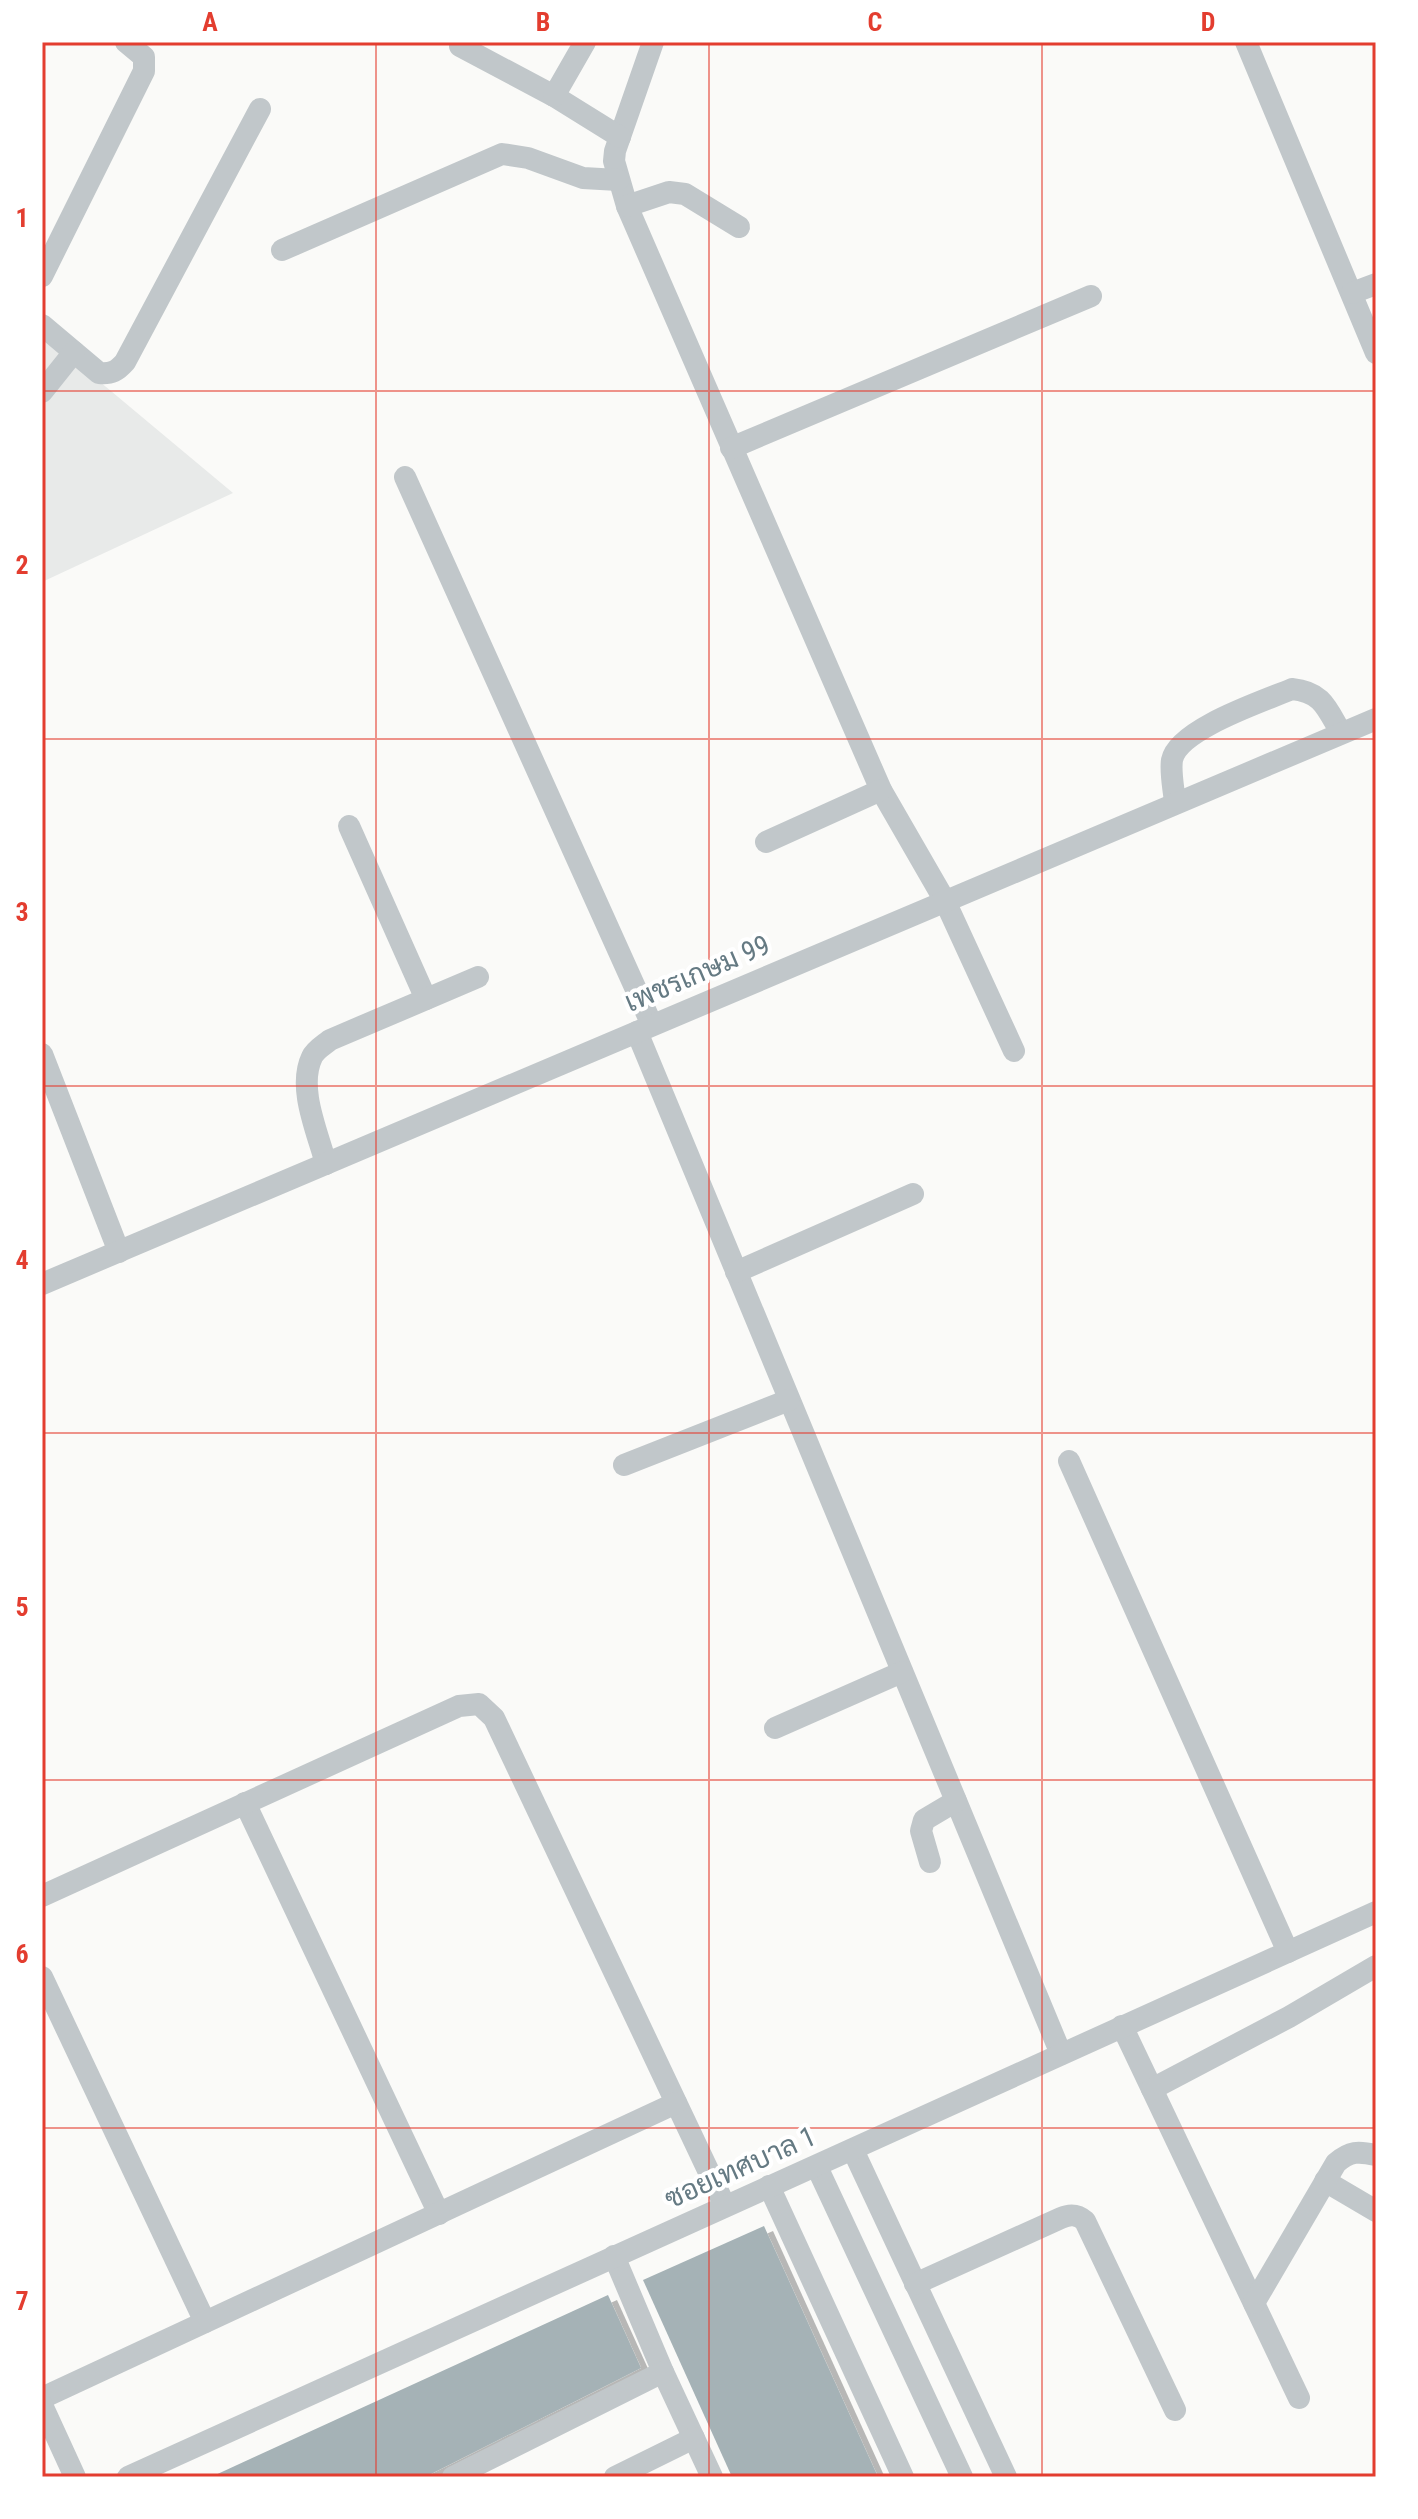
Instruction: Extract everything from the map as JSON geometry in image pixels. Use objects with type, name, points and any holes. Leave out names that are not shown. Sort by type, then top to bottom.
[{"type":"street","points":[[42,276],[144,71],[144,57],[126,42]]},
{"type":"street","points":[[554,96],[585,42]]},
{"type":"street","points":[[653,42],[614,161],[627,206],[881,790],[945,901],[1014,1051]]},
{"type":"street","points":[[1246,42],[1376,353]]},
{"type":"street","points":[[460,46],[554,96],[620,137]]},
{"type":"street","points":[[42,325],[99,373],[117,371],[125,362],[260,109]]},
{"type":"street","points":[[282,250],[502,154],[528,158],[583,178],[618,180]]},
{"type":"street","points":[[627,206],[669,192],[685,194],[739,227]]},
{"type":"street","points":[[1352,293],[1376,284]]},
{"type":"street","points":[[731,448],[1091,296]]},
{"type":"street","points":[[42,392],[74,352]]},
{"type":"street","points":[[405,477],[644,1028],[736,1272],[1061,2054]]},
{"type":"street","points":[[1175,803],[1172,760],[1177,747],[1195,732],[1292,689],[1307,690],[1320,698],[1341,733]]},
{"type":"street","name":"เพชรเกษม 99","points":[[42,1284],[1376,719]]},
{"type":"street","points":[[766,842],[881,790]]},
{"type":"street","points":[[349,826],[426,999]]},
{"type":"street","points":[[326,1164],[308,1092],[307,1072],[313,1054],[330,1040],[478,977]]},
{"type":"street","points":[[42,1054],[119,1252]]},
{"type":"street","points":[[736,1272],[913,1194]]},
{"type":"street","points":[[624,1465],[789,1400]]},
{"type":"street","points":[[1069,1461],[1288,1952]]},
{"type":"street","points":[[775,1728],[902,1672]]},
{"type":"street","points":[[42,1896],[459,1706],[479,1704],[494,1718],[725,2206]]},
{"type":"street","points":[[930,1862],[921,1831],[924,1820],[956,1801]]},
{"type":"street","points":[[245,1803],[439,2214]]},
{"type":"street","name":"ซอยเทศบาล 1","points":[[128,2477],[1376,1912]]},
{"type":"street","points":[[1152,2089],[1289,2017],[1376,1966]]},
{"type":"street","points":[[42,1977],[205,2322]]},
{"type":"street","points":[[1122,2026],[1299,2398]]},
{"type":"street","points":[[42,2398],[676,2103]]},
{"type":"street","points":[[853,2150],[1006,2477]]},
{"type":"street","points":[[1254,2303],[1336,2163],[1347,2154],[1360,2151],[1376,2155]]},
{"type":"street","points":[[817,2167],[962,2477]]},
{"type":"street","points":[[1325,2181],[1376,2211]]},
{"type":"street","points":[[769,2186],[903,2477]]},
{"type":"street","points":[[915,2284],[1069,2214],[1079,2216],[1085,2221],[1175,2410]]},
{"type":"street","points":[[614,2256],[712,2477]]},
{"type":"street","points":[[453,2477],[663,2372]]},
{"type":"street","points":[[42,2405],[75,2477]]},
{"type":"street","points":[[615,2477],[694,2438]]},
{"type":"shaded area","points":[[42,326],[63,351],[233,493],[42,582]]},
{"type":"building","points":[[764,2226],[878,2477],[732,2477],[643,2280]]},
{"type":"building","points":[[608,2295],[641,2368],[425,2477],[211,2477]]}]
